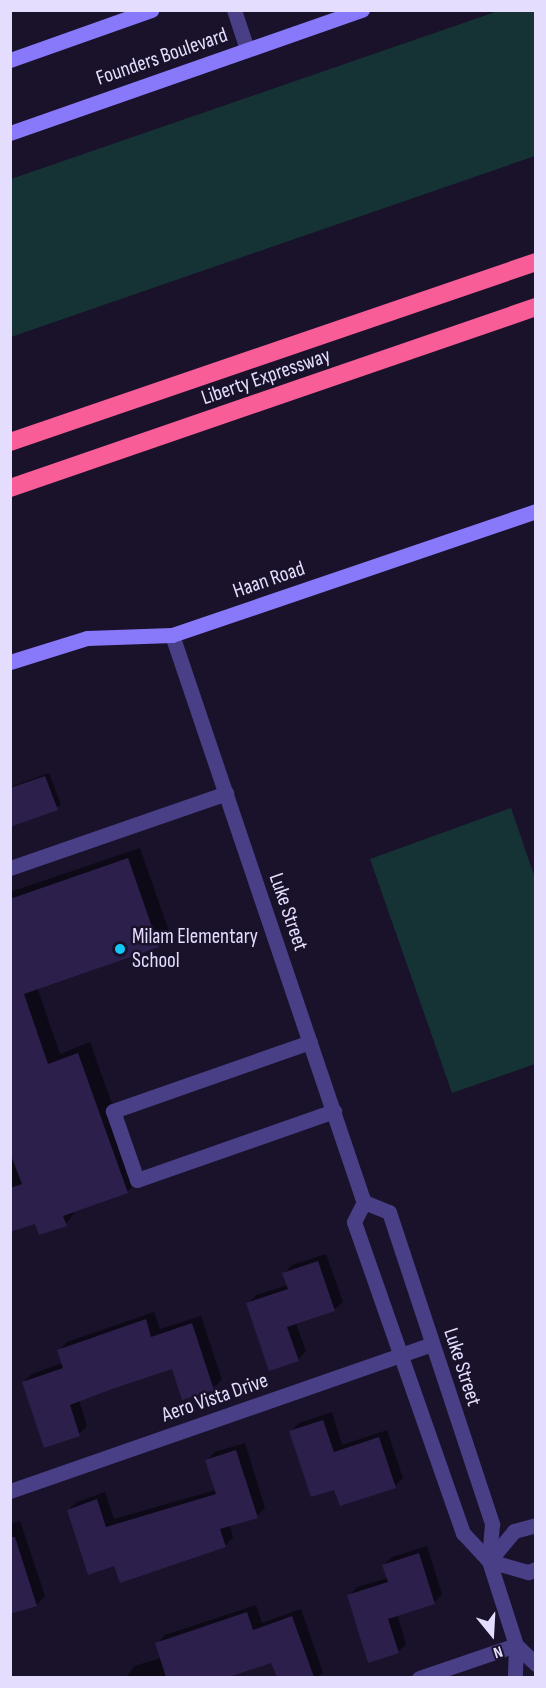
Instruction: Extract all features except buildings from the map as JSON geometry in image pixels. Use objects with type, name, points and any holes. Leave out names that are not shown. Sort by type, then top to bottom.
[{"type":"highway","name":"Liberty Expressway","points":[[10,442],[536,262]]},
{"type":"highway","name":"Liberty Expressway","points":[[10,488],[536,307]]},
{"type":"street","points":[[10,60],[122,16],[151,10]]},
{"type":"street","points":[[234,10],[247,49]]},
{"type":"street","name":"Founders Boulevard","points":[[10,133],[362,10]]},
{"type":"street","name":"Haan Road","points":[[10,662],[87,638],[172,635],[536,511]]},
{"type":"street","name":"Luke Street","points":[[172,635],[364,1202],[354,1222],[463,1533],[489,1562]]},
{"type":"street","points":[[10,868],[226,793]]},
{"type":"street","points":[[310,1042],[113,1111],[137,1180],[334,1111]]},
{"type":"street","name":"Luke Street","points":[[364,1202],[389,1212],[492,1524],[489,1562],[516,1645],[515,1677]]},
{"type":"street","name":"Aero Vista Drive","points":[[10,1491],[432,1344]]},
{"type":"street","points":[[536,1525],[514,1531],[489,1562],[528,1572],[536,1569]]},
{"type":"street","points":[[419,1677],[516,1645]]},
{"type":"street","name":"Luke Street","points":[[516,1645],[536,1664]]},
{"type":"green space","points":[[501,10],[535,11],[535,156],[11,337],[11,179]]},
{"type":"green space","points":[[511,808],[535,878],[535,1064],[452,1093],[370,859]]},
{"type":"place","name":"Milam Elementary School","points":[[120,949]]}]
